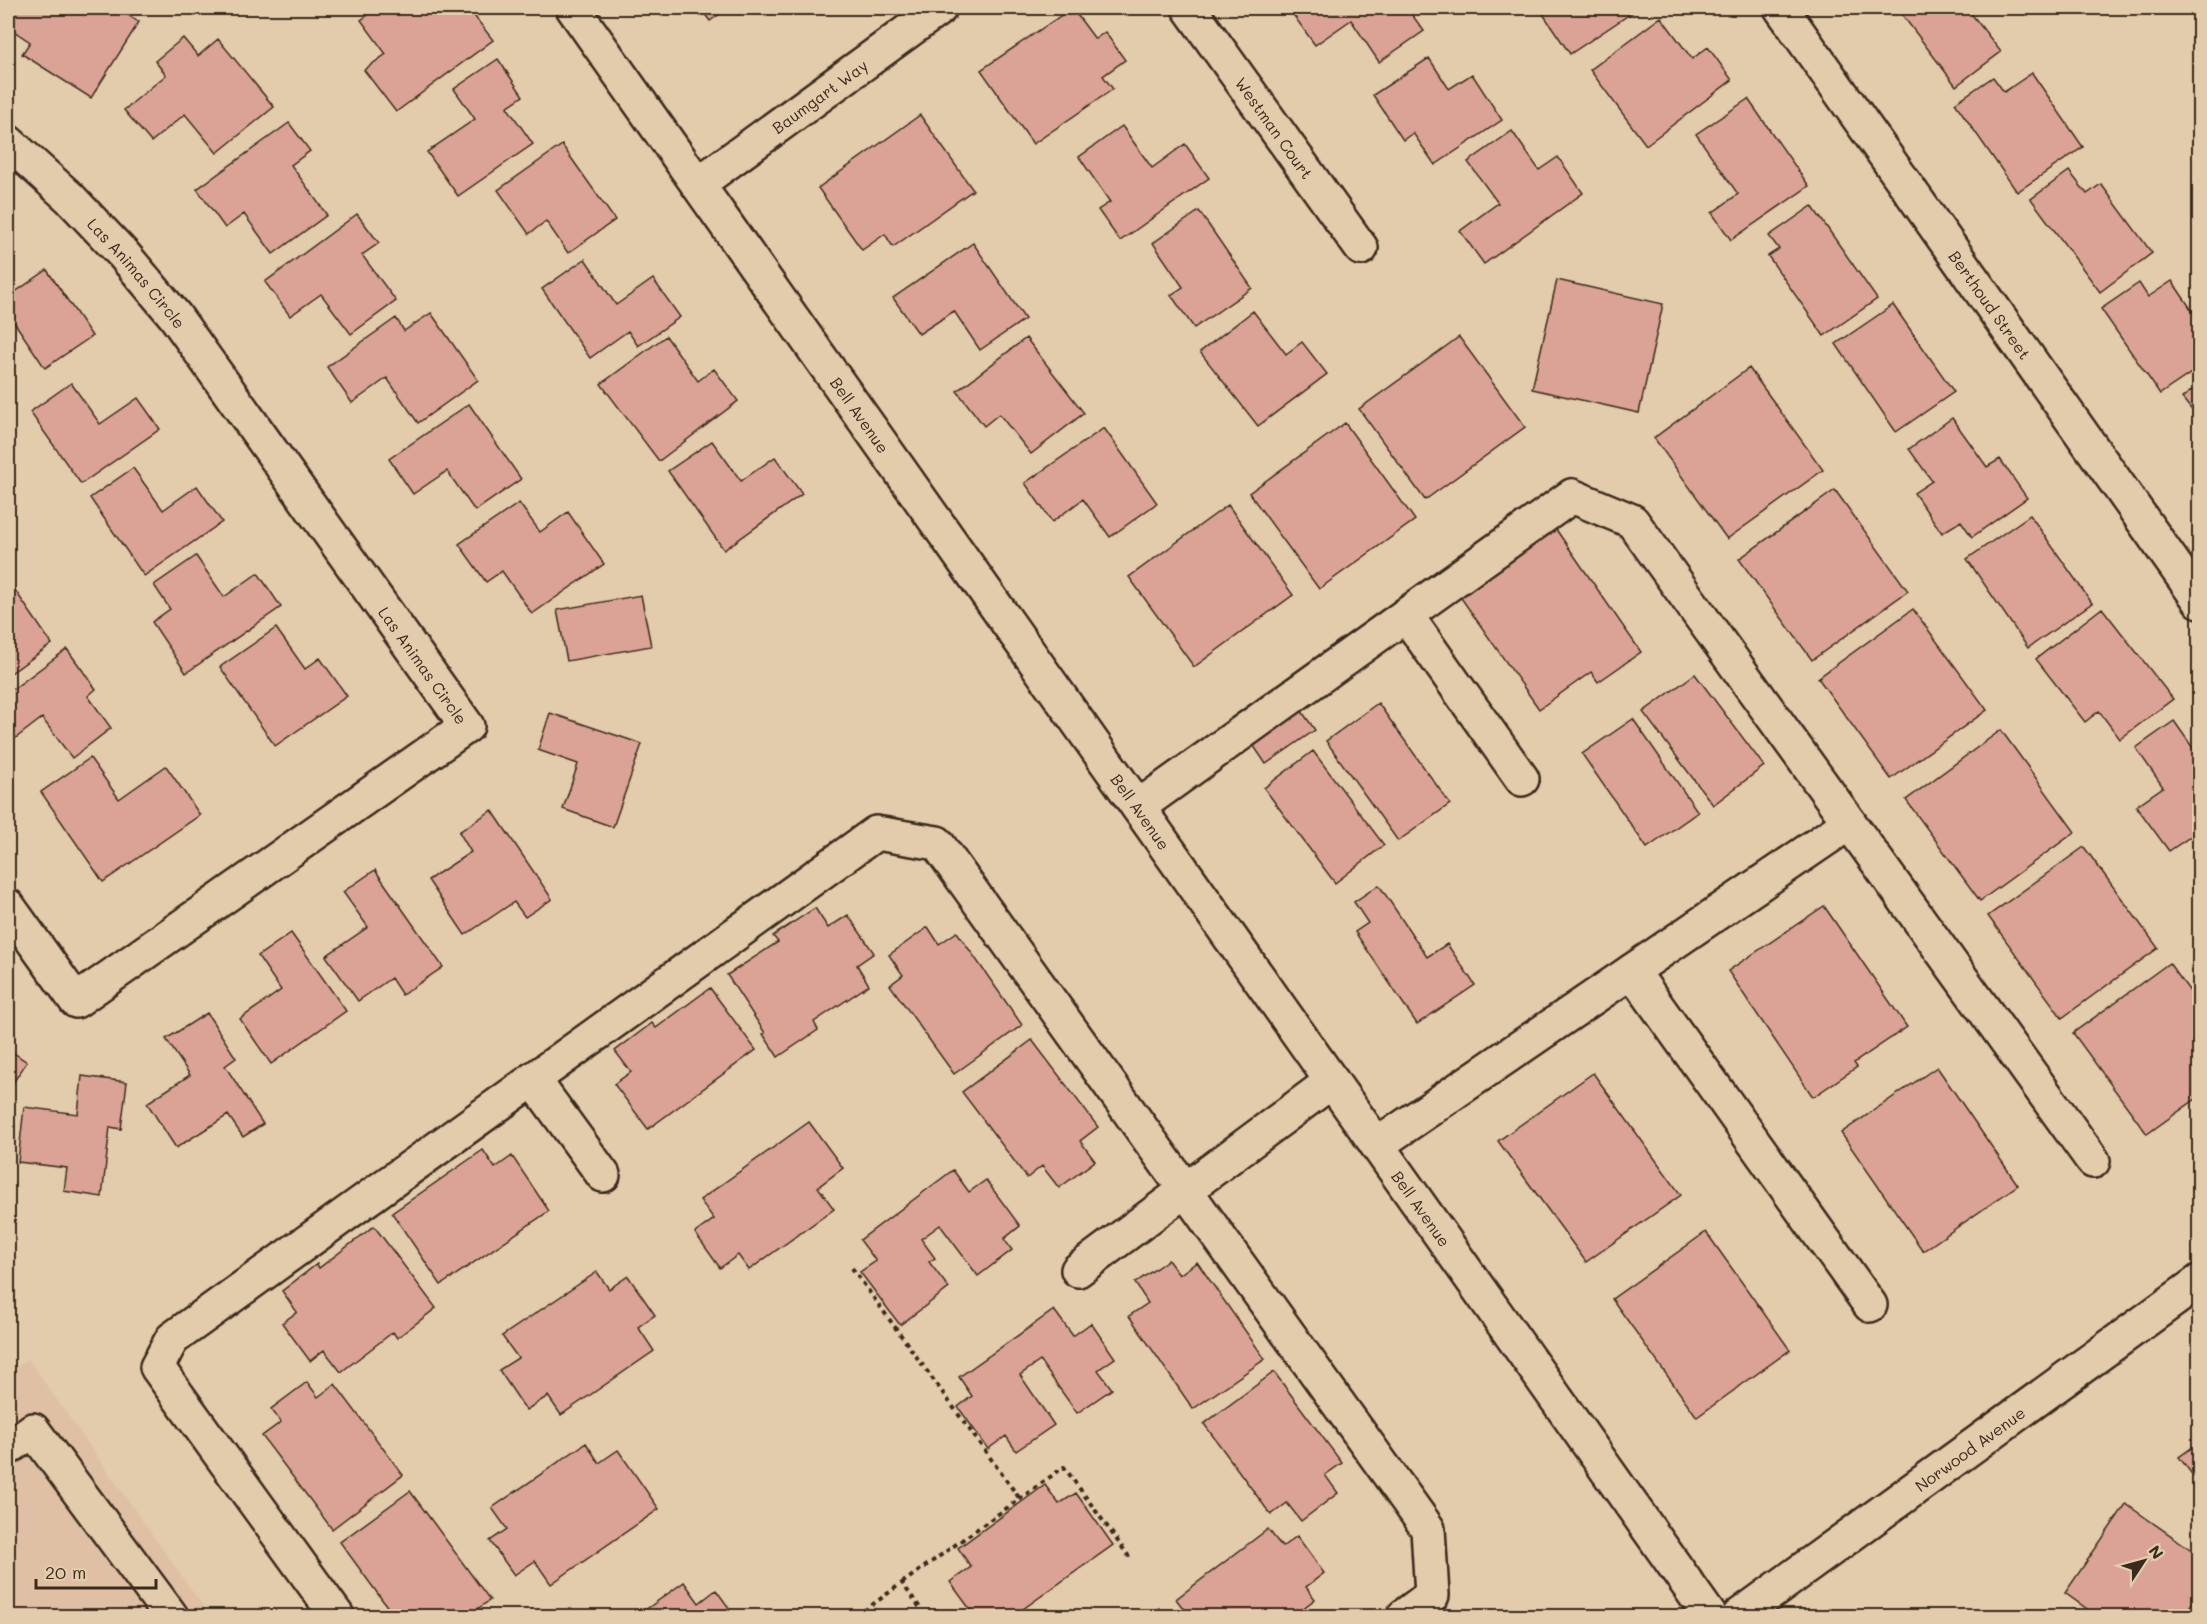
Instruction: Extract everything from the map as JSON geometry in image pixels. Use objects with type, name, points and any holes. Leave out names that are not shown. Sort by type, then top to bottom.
[{"type":"street","name":"Bell Avenue","points":[[573,8],[1710,1617]]},
{"type":"street","name":"Baumgart Way","points":[[698,184],[940,8]]},
{"type":"street","name":"Westman Court","points":[[1189,8],[1361,248]]},
{"type":"street","name":"Berthoud Street","points":[[1781,8],[2199,601]]},
{"type":"street","name":"Las Animas Circle","points":[[8,142],[70,198],[124,255],[175,316],[467,726],[76,1001],[8,906]]},
{"type":"street","points":[[1138,807],[1572,496],[1632,522],[2093,1161]]},
{"type":"street","points":[[1406,615],[1522,779]]},
{"type":"street","points":[[1377,1145],[1849,823]]},
{"type":"street","points":[[337,1617],[157,1367],[172,1339],[876,833],[937,843],[1428,1529],[1432,1595],[1404,1617]]},
{"type":"street","points":[[1632,971],[1870,1305]]},
{"type":"street","points":[[533,1079],[603,1175]]},
{"type":"street","points":[[1078,1270],[1332,1082]]},
{"type":"street","name":"Norwood Avenue","points":[[1739,1617],[2199,1281]]},
{"type":"street","points":[[8,1448],[33,1430],[171,1617]]},
{"type":"path","points":[[852,1268],[1020,1499]]},
{"type":"path","points":[[857,1617],[1064,1467],[1130,1558]]},
{"type":"path","points":[[902,1583],[926,1617]]},
{"type":"shaded area","points":[[28,1359],[210,1616],[8,1616],[8,1373]]},
{"type":"building","points":[[18,8],[117,8],[139,22],[91,98],[22,54],[30,42],[8,27]]},
{"type":"building","points":[[378,8],[444,8],[448,13],[455,8],[468,8],[493,40],[396,112],[364,70],[386,54],[361,20]]},
{"type":"building","points":[[700,8],[728,8],[710,21]]},
{"type":"building","points":[[1072,8],[1095,39],[1105,32],[1125,60],[1103,76],[1113,89],[1033,144],[981,70]]},
{"type":"building","points":[[1407,8],[1424,31],[1379,62],[1351,20],[1315,45],[1289,9]]},
{"type":"building","points":[[1539,8],[1639,8],[1570,54]]},
{"type":"building","points":[[1897,8],[1967,8],[2001,52],[1956,86]]},
{"type":"building","points":[[1661,17],[1692,59],[1708,47],[1732,80],[1646,145],[1590,70]]},
{"type":"building","points":[[183,38],[198,56],[218,39],[274,107],[217,153],[185,114],[151,142],[124,110],[166,75],[155,61]]},
{"type":"building","points":[[1429,58],[1449,89],[1472,74],[1502,120],[1435,165],[1413,133],[1403,140],[1373,95]]},
{"type":"building","points":[[498,59],[523,96],[507,107],[533,144],[458,196],[427,152],[475,119],[454,89]]},
{"type":"building","points":[[2032,73],[2083,147],[2017,192],[1955,103],[1993,77],[2004,92]]},
{"type":"building","points":[[1748,99],[1809,186],[1731,240],[1712,213],[1738,194],[1696,134]]},
{"type":"building","points":[[920,115],[973,190],[893,247],[885,234],[862,250],[818,188]]},
{"type":"building","points":[[289,123],[310,151],[291,165],[327,215],[273,254],[244,214],[225,228],[197,189]]},
{"type":"building","points":[[1122,126],[1152,168],[1185,144],[1209,178],[1120,241],[1098,210],[1110,202],[1079,157]]},
{"type":"building","points":[[1512,131],[1539,170],[1558,157],[1583,193],[1484,264],[1460,231],[1498,203],[1468,162]]},
{"type":"building","points":[[562,145],[615,220],[568,253],[546,221],[529,234],[498,190]]},
{"type":"building","points":[[2069,171],[2087,194],[2101,184],[2152,253],[2100,292],[2031,199]]},
{"type":"building","points":[[1812,206],[1877,299],[1824,336],[1768,256],[1779,249],[1769,236]]},
{"type":"building","points":[[1199,211],[1252,288],[1194,328],[1171,295],[1183,287],[1153,243]]},
{"type":"building","points":[[357,214],[379,243],[362,255],[396,301],[351,334],[321,294],[290,316],[265,282]]},
{"type":"building","points":[[973,243],[1025,319],[980,350],[954,311],[919,334],[893,298]]},
{"type":"building","points":[[585,259],[616,305],[653,279],[680,317],[638,346],[628,331],[590,358],[542,289]]},
{"type":"building","points":[[47,270],[92,336],[45,368],[8,313],[8,297]]},
{"type":"building","points":[[1557,280],[1663,304],[1639,413],[1532,389]]},
{"type":"building","points":[[2172,281],[2200,322],[2200,367],[2160,394],[2101,309],[2139,283],[2148,297]]},
{"type":"building","points":[[1893,305],[1954,392],[1896,432],[1836,344]]},
{"type":"building","points":[[1253,311],[1286,354],[1302,342],[1327,374],[1258,426],[1200,352]]},
{"type":"building","points":[[431,313],[478,380],[418,423],[387,378],[352,403],[327,367],[396,318],[404,331]]},
{"type":"building","points":[[666,336],[698,381],[714,369],[738,401],[659,461],[601,384]]},
{"type":"building","points":[[1459,337],[1525,427],[1425,500],[1359,409]]},
{"type":"building","points":[[1026,338],[1084,413],[1031,454],[999,414],[984,426],[957,391]]},
{"type":"building","points":[[1749,368],[1823,470],[1727,539],[1654,438]]},
{"type":"building","points":[[71,383],[100,424],[138,398],[160,429],[81,484],[30,412]]},
{"type":"building","points":[[2200,384],[2200,420],[2182,398]]},
{"type":"building","points":[[469,404],[521,479],[475,511],[447,471],[413,494],[389,459]]},
{"type":"building","points":[[1952,418],[1987,467],[2000,459],[2027,498],[1972,537],[1961,521],[1942,533],[1914,493],[1932,481],[1909,449]]},
{"type":"building","points":[[1345,423],[1415,520],[1319,589],[1249,493]]},
{"type":"building","points":[[1104,428],[1157,503],[1110,537],[1083,499],[1052,522],[1025,483]]},
{"type":"building","points":[[712,441],[741,481],[775,457],[802,494],[724,550],[668,471]]},
{"type":"building","points":[[133,468],[163,510],[197,486],[222,522],[144,576],[90,498]]},
{"type":"building","points":[[1835,490],[1908,591],[1812,660],[1739,559]]},
{"type":"building","points":[[519,503],[540,532],[568,512],[604,564],[532,614],[502,571],[486,582],[459,544]]},
{"type":"building","points":[[1228,505],[1293,595],[1194,667],[1129,577]]},
{"type":"building","points":[[2030,515],[2092,603],[2028,648],[1967,559]]},
{"type":"building","points":[[1555,528],[1641,652],[1598,682],[1591,672],[1539,709],[1459,595]]},
{"type":"building","points":[[196,556],[224,597],[258,573],[281,607],[186,673],[152,622],[170,609],[154,585]]},
{"type":"building","points":[[8,580],[52,644],[8,675]]},
{"type":"building","points":[[641,595],[651,646],[567,661],[557,610]]},
{"type":"building","points":[[2102,608],[2173,699],[2120,739],[2099,711],[2085,722],[2036,659]]},
{"type":"building","points":[[1913,609],[1987,710],[1891,779],[1818,678]]},
{"type":"building","points":[[276,628],[305,669],[320,658],[347,696],[275,746],[220,667]]},
{"type":"building","points":[[67,649],[96,689],[88,696],[111,728],[72,758],[42,718],[8,744],[8,693]]},
{"type":"building","points":[[1695,674],[1764,766],[1713,805],[1643,712]]},
{"type":"building","points":[[1296,703],[1315,730],[1266,764],[1247,736]]},
{"type":"building","points":[[1378,703],[1450,804],[1398,841],[1326,741]]},
{"type":"building","points":[[550,713],[642,744],[613,827],[563,809],[578,764],[538,750]]},
{"type":"building","points":[[1633,719],[1698,812],[1647,848],[1582,754]]},
{"type":"building","points":[[2174,721],[2200,758],[2200,830],[2169,851],[2136,806],[2163,787],[2136,748]]},
{"type":"building","points":[[2001,730],[2075,832],[1980,901],[1906,800]]},
{"type":"building","points":[[1313,751],[1384,845],[1335,883],[1264,788]]},
{"type":"building","points":[[90,758],[119,799],[166,766],[200,815],[103,882],[41,792]]},
{"type":"building","points":[[492,810],[552,899],[525,917],[514,902],[465,935],[428,880],[471,852],[459,832]]},
{"type":"building","points":[[2084,847],[2158,948],[2062,1018],[1988,916]]},
{"type":"building","points":[[375,870],[443,967],[402,995],[391,978],[358,1001],[326,956],[368,927],[343,892]]},
{"type":"building","points":[[1379,885],[1427,957],[1447,944],[1475,985],[1417,1024],[1355,932],[1368,923],[1354,902]]},
{"type":"building","points":[[1824,906],[1907,1027],[1854,1063],[1857,1067],[1813,1097],[1728,971]]},
{"type":"building","points":[[815,908],[828,928],[848,915],[874,953],[857,965],[869,985],[814,1022],[818,1030],[778,1057],[727,975],[778,942],[773,936]]},
{"type":"building","points":[[928,927],[939,944],[957,932],[1022,1025],[954,1074],[890,985],[903,975],[889,955]]},
{"type":"building","points":[[291,933],[346,1011],[271,1064],[240,1019],[281,990],[258,956]]},
{"type":"building","points":[[2169,963],[2200,1005],[2200,1096],[2147,1134],[2073,1033]]},
{"type":"building","points":[[710,988],[756,1050],[648,1129],[614,1084],[631,1072],[615,1051],[652,1023],[656,1028]]},
{"type":"building","points":[[207,1013],[236,1058],[225,1066],[263,1124],[243,1137],[228,1115],[176,1148],[147,1103],[190,1075],[166,1039]]},
{"type":"building","points":[[1032,1040],[1098,1127],[1080,1141],[1095,1161],[1059,1188],[1042,1166],[1027,1178],[962,1092]]},
{"type":"building","points":[[8,1049],[27,1062],[8,1090]]},
{"type":"building","points":[[1937,1067],[2018,1185],[1923,1251],[1841,1133]]},
{"type":"building","points":[[1593,1073],[1681,1195],[1586,1262],[1498,1141]]},
{"type":"building","points":[[82,1076],[127,1082],[121,1129],[110,1127],[102,1197],[64,1191],[67,1168],[18,1162],[24,1107],[78,1114]]},
{"type":"building","points":[[809,1122],[843,1168],[818,1187],[834,1209],[749,1270],[738,1255],[720,1268],[695,1233],[714,1219],[700,1200]]},
{"type":"building","points":[[483,1150],[495,1168],[512,1156],[549,1211],[441,1285],[392,1213]]},
{"type":"building","points":[[953,1170],[969,1192],[986,1180],[1020,1226],[1004,1239],[1012,1250],[978,1276],[940,1225],[921,1239],[935,1258],[929,1262],[949,1288],[900,1325],[860,1272],[876,1261],[860,1240]]},
{"type":"building","points":[[374,1226],[436,1308],[397,1338],[393,1332],[341,1372],[324,1350],[310,1361],[282,1323],[297,1312],[282,1291],[317,1264],[319,1268]]},
{"type":"building","points":[[1706,1232],[1790,1350],[1697,1417],[1612,1299]]},
{"type":"building","points":[[1168,1260],[1179,1275],[1197,1262],[1265,1359],[1193,1409],[1129,1316],[1148,1303],[1135,1283]]},
{"type":"building","points":[[597,1272],[609,1289],[628,1276],[655,1315],[638,1327],[654,1351],[561,1415],[548,1396],[526,1410],[499,1370],[518,1358],[502,1336]]},
{"type":"building","points":[[1054,1310],[1073,1336],[1091,1323],[1115,1358],[1098,1370],[1112,1389],[1077,1413],[1040,1361],[1020,1375],[1054,1425],[1016,1451],[1006,1436],[988,1449],[958,1407],[972,1396],[959,1377]]},
{"type":"building","points":[[1274,1372],[1342,1463],[1325,1475],[1338,1493],[1301,1521],[1287,1503],[1271,1515],[1204,1424]]},
{"type":"building","points":[[307,1382],[318,1397],[335,1384],[403,1475],[332,1529],[262,1436],[281,1422],[271,1409]]},
{"type":"building","points":[[2200,1442],[2200,1485],[2179,1457]]},
{"type":"building","points":[[586,1443],[599,1463],[618,1450],[659,1509],[551,1584],[535,1561],[514,1575],[490,1541],[507,1529],[492,1508]]},
{"type":"building","points":[[1045,1485],[1059,1504],[1076,1493],[1113,1545],[1013,1616],[975,1616],[950,1582],[971,1567],[958,1548]]},
{"type":"building","points":[[410,1491],[490,1600],[468,1616],[394,1616],[340,1542]]},
{"type":"building","points":[[2126,1504],[2200,1556],[2200,1592],[2183,1616],[2097,1616],[2065,1593]]},
{"type":"building","points":[[1268,1529],[1282,1547],[1297,1536],[1324,1573],[1306,1587],[1315,1599],[1293,1616],[1189,1616],[1176,1599]]},
{"type":"building","points":[[684,1582],[699,1603],[716,1590],[735,1616],[637,1616]]},
{"type":"building","points":[[1159,1608],[1166,1616],[1147,1616]]}]
